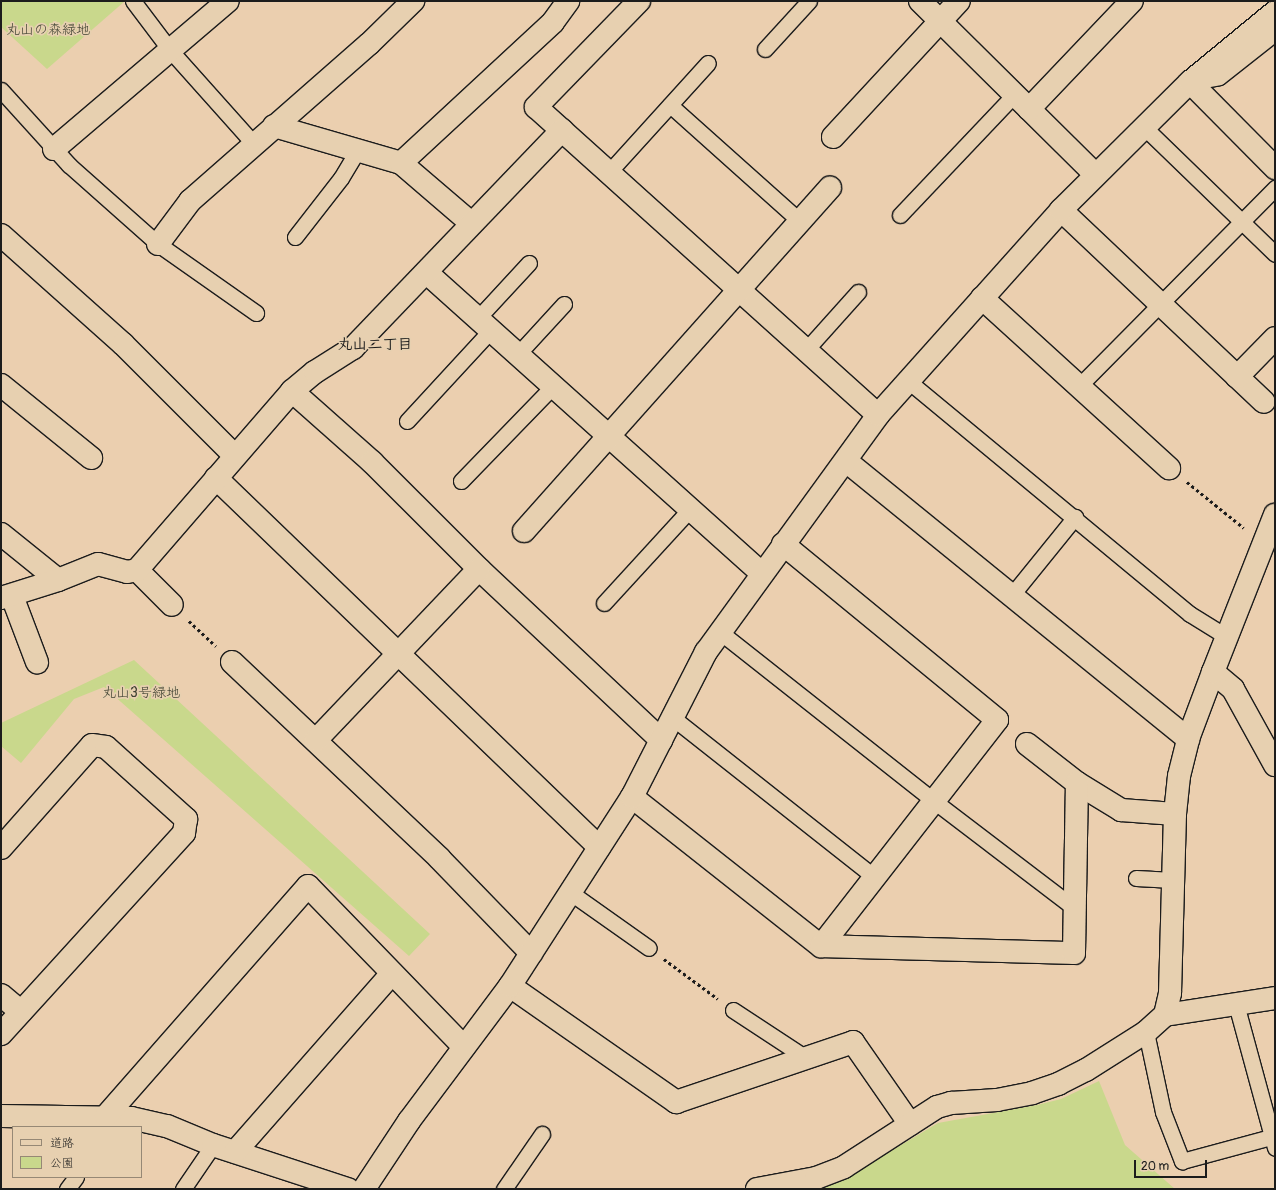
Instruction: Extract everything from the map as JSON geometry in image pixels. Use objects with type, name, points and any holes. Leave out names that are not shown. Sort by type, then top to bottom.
[{"type":"street","points":[[54,149],[228,1]]},
{"type":"street","points":[[158,244],[190,201],[274,126],[370,44],[413,1]]},
{"type":"street","points":[[401,163],[553,22],[568,1]]},
{"type":"street","points":[[638,1],[536,107],[878,415]]},
{"type":"street","points":[[920,1],[1096,175]]},
{"type":"street","points":[[833,137],[959,1]]},
{"type":"street","points":[[1022,102],[1132,1]]},
{"type":"street","points":[[364,1189],[409,1121],[510,986],[571,893],[632,797],[706,652],[878,415],[907,380],[1061,210],[1190,82],[1275,12]]},
{"type":"street","points":[[1190,82],[1275,168]]},
{"type":"street","points":[[274,126],[401,163],[471,223]]},
{"type":"street","points":[[37,662],[7,597],[58,580],[98,564],[127,572],[137,570],[234,455],[292,391],[316,372],[353,348],[427,273],[471,223],[562,130]]},
{"type":"street","points":[[524,531],[801,222],[830,187]]},
{"type":"street","points":[[1061,210],[1264,402]]},
{"type":"street","points":[[1,235],[123,344],[234,455]]},
{"type":"street","points":[[427,273],[762,573]]},
{"type":"street","points":[[982,298],[1169,468]]},
{"type":"street","points":[[1237,377],[1275,338]]},
{"type":"street","points":[[1,385],[91,458]]},
{"type":"street","points":[[292,391],[372,462],[479,569],[661,740]]},
{"type":"street","points":[[846,460],[1188,739]]},
{"type":"street","points":[[216,478],[600,847]]},
{"type":"street","points":[[757,1189],[816,1178],[844,1167],[910,1124],[937,1108],[951,1103],[997,1100],[1032,1093],[1058,1084],[1086,1070],[1146,1032],[1165,1014],[1170,993],[1175,814],[1179,776],[1188,739],[1262,542],[1275,515]]},
{"type":"street","points":[[1,534],[58,580]]},
{"type":"street","points":[[783,544],[997,720],[821,946]]},
{"type":"street","points":[[316,740],[479,569]]},
{"type":"street","points":[[137,570],[172,605]]},
{"type":"street","points":[[232,662],[440,859],[531,953]]},
{"type":"street","points":[[1213,672],[1233,689],[1275,765]]},
{"type":"street","points":[[1027,744],[1077,783],[1121,810],[1175,814]]},
{"type":"street","points":[[1,848],[92,746],[106,747],[186,819],[184,833],[1,1034]]},
{"type":"street","points":[[632,797],[821,946],[1074,953],[1076,908],[1077,783]]},
{"type":"street","points":[[105,1121],[308,886],[464,1047]]},
{"type":"street","points":[[234,1152],[392,973]]},
{"type":"street","points":[[510,986],[676,1102],[853,1042],[910,1124]]},
{"type":"street","points":[[1,995],[21,1012]]},
{"type":"street","points":[[1165,1014],[1275,998]]},
{"type":"street","points":[[1,1116],[105,1121],[167,1126],[305,1182],[348,1189]]},
{"type":"lane","points":[[134,1],[170,50],[254,144]]},
{"type":"lane","points":[[765,49],[809,1]]},
{"type":"lane","points":[[1190,82],[1219,77],[1275,33]]},
{"type":"lane","points":[[609,172],[708,63]]},
{"type":"lane","points":[[1,90],[54,149],[158,244],[256,313]]},
{"type":"lane","points":[[900,215],[1022,102]]},
{"type":"lane","points":[[670,105],[801,222]]},
{"type":"lane","points":[[1145,128],[1275,254]]},
{"type":"lane","points":[[295,237],[341,178],[356,151]]},
{"type":"lane","points":[[1079,386],[1275,188]]},
{"type":"lane","points":[[407,421],[485,324],[529,263]]},
{"type":"lane","points":[[806,350],[858,292]]},
{"type":"lane","points":[[518,354],[564,304]]},
{"type":"lane","points":[[907,380],[1075,517],[1190,614],[1227,637]]},
{"type":"lane","points":[[462,481],[553,386]]},
{"type":"lane","points":[[604,604],[690,509]]},
{"type":"lane","points":[[1011,596],[1075,517]]},
{"type":"lane","points":[[720,632],[934,801],[1076,908]]},
{"type":"lane","points":[[673,718],[874,877]]},
{"type":"lane","points":[[1136,878],[1173,880]]},
{"type":"lane","points":[[571,893],[649,948]]},
{"type":"lane","points":[[1146,1032],[1163,1112],[1182,1161],[1273,1143],[1236,1004]]},
{"type":"lane","points":[[733,1010],[806,1058]]},
{"type":"lane","points":[[504,1189],[542,1134]]},
{"type":"lane","points":[[183,1189],[213,1145]]},
{"type":"lane","points":[[67,1189],[75,1178]]},
{"type":"path","points":[[1169,468],[1262,542]]},
{"type":"path","points":[[172,605],[232,662]]},
{"type":"path","points":[[649,948],[733,1010]]},
{"type":"green space","name":"丸山の森緑地","points":[[1,1],[125,1],[47,69],[1,27]]},
{"type":"green space","name":"丸山3号緑地","points":[[134,660],[430,934],[409,956],[104,687],[74,699],[21,763],[1,746],[1,723]]},
{"type":"green space","points":[[1099,1081],[1125,1145],[1175,1189],[818,1189],[839,1182],[938,1123],[1037,1105],[1061,1099]]},
{"type":"district","name":"丸山二丁目","points":[[375,345]]}]
